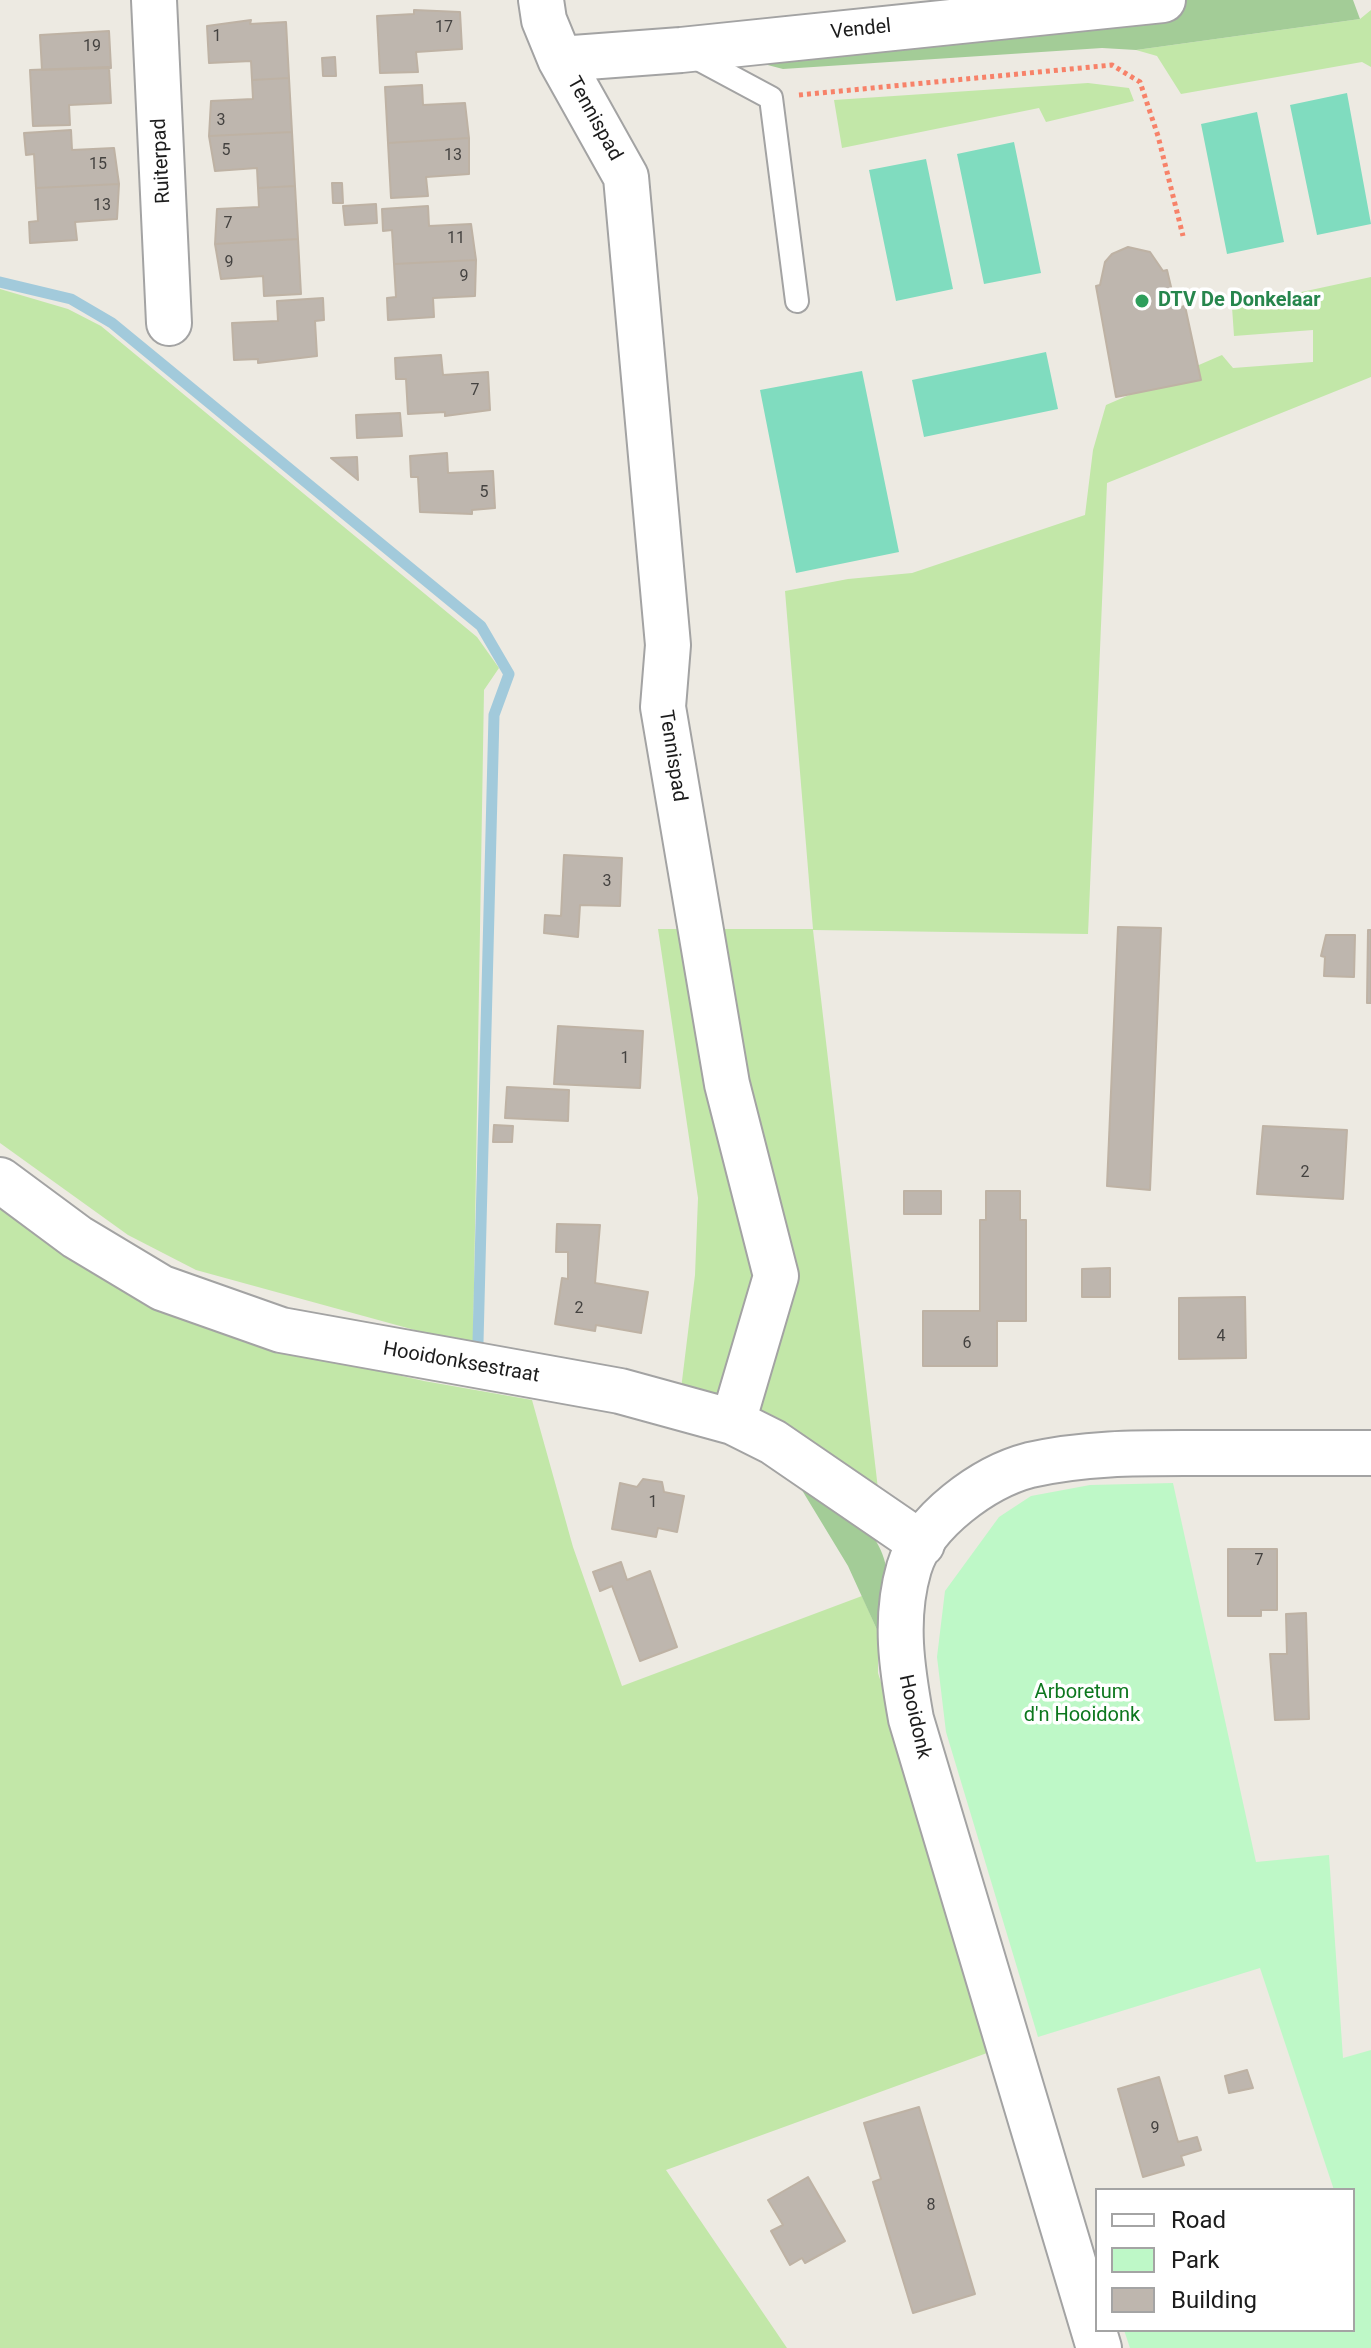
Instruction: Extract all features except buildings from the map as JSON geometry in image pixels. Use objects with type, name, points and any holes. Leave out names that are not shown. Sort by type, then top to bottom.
[{"type":"street","name":"Ruiterpad","points":[[154,0],[169,323]]},
{"type":"street","name":"Tennispad","points":[[541,0],[544,20],[560,59],[626,177],[668,645],[663,707],[727,1084],[776,1276],[733,1422]]},
{"type":"street","name":"Vendel","points":[[560,59],[681,50],[1163,0]]},
{"type":"street","name":"Hooidonksestraat","points":[[0,1180],[77,1237],[162,1288],[281,1330],[620,1391],[733,1422],[773,1442],[922,1544]]},
{"type":"street","name":"Hooidonk","points":[[1099,2348],[911,1719],[901,1663],[900,1615],[909,1566],[933,1527],[977,1489],[1027,1466],[1086,1455],[1371,1453]]},
{"type":"lane","points":[[681,50],[771,98],[797,301]]},
{"type":"path","points":[[771,98],[1112,65],[1140,82],[1158,136],[1183,236]]},
{"type":"green space","points":[[1148,0],[1353,0],[1360,19],[1136,50],[1102,48],[783,69],[756,62]]},
{"type":"green space","points":[[1371,10],[1371,67],[1362,62],[1181,94],[1157,56],[1136,50],[1360,19]]},
{"type":"green space","points":[[1088,83],[1129,88],[1134,101],[1046,122],[1039,108],[842,148],[834,100]]},
{"type":"green space","points":[[1347,93],[1371,224],[1317,235],[1290,105]]},
{"type":"green space","points":[[1257,112],[1284,242],[1227,254],[1201,124]]},
{"type":"green space","points":[[1014,142],[1041,273],[984,284],[957,154]]},
{"type":"green space","points":[[926,159],[953,289],[896,301],[869,170]]},
{"type":"green space","points":[[1371,277],[1371,377],[1107,483],[1088,934],[813,930],[878,1489],[681,1389],[695,1275],[698,1198],[658,929],[813,929],[785,591],[848,579],[912,573],[1085,515],[1093,450],[1106,405],[1222,355],[1233,368],[1313,362],[1313,330],[1234,336],[1232,307]]},
{"type":"green space","points":[[0,289],[68,309],[101,326],[477,637],[499,668],[484,690],[473,1346],[196,1270],[128,1235],[0,1143]]},
{"type":"green space","points":[[1046,352],[1058,409],[924,437],[912,380]]},
{"type":"green space","points":[[862,371],[899,552],[796,573],[760,390]]},
{"type":"green space","points":[[0,1200],[251,1342],[424,1381],[532,1400],[573,1547],[622,1686],[862,1596],[878,1632],[878,1673],[998,2049],[666,2170],[787,2348],[0,2348]]},
{"type":"green space","points":[[794,1477],[856,1518],[879,1545],[888,1583],[878,1632],[848,1566]]},
{"type":"green space","name":"Arboretum d'n Hooidonk","points":[[1173,1483],[1256,1862],[1329,1855],[1343,2058],[1371,2050],[1371,2348],[1130,2348],[1125,2332],[1355,2332],[1355,2188],[1333,2188],[1260,1968],[1038,2037],[946,1732],[937,1657],[945,1591],[999,1517],[1031,1496],[1090,1485]]},
{"type":"waterway","points":[[0,282],[71,299],[112,323],[481,626],[509,674],[494,715],[478,1342]]},
{"type":"place","name":"DTV De Donkelaar","points":[[1142,301]]}]
